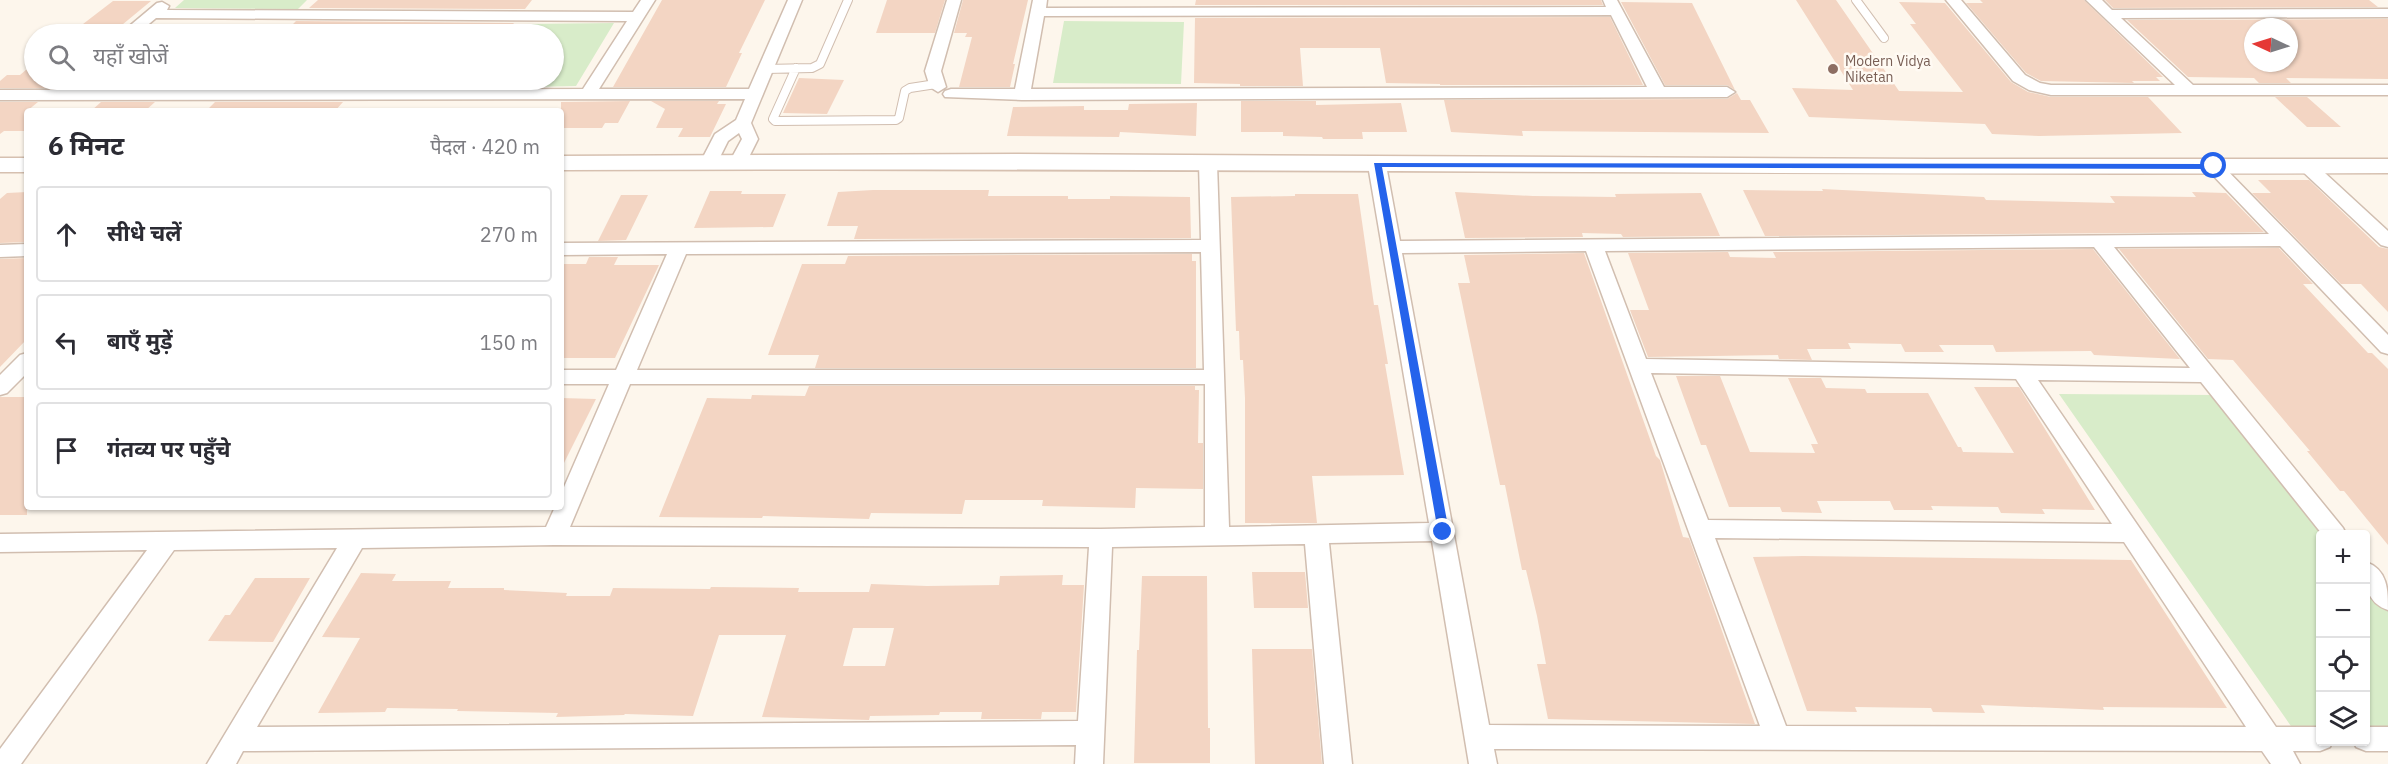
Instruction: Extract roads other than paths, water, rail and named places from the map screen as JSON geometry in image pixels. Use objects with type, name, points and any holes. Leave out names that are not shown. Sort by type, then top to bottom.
[{"type":"street","points":[[140,24],[169,0]]},
{"type":"street","points":[[588,94],[648,0]]},
{"type":"street","points":[[710,161],[721,138],[743,123],[795,0]]},
{"type":"street","points":[[954,0],[933,71],[942,88],[1022,94],[1726,92]]},
{"type":"street","points":[[1953,0],[2019,78],[2035,87],[2051,90],[2388,90]]},
{"type":"street","points":[[2093,0],[2189,90]]},
{"type":"street","points":[[2247,0],[2263,14]]},
{"type":"street","points":[[1022,94],[1039,6],[1612,5],[1654,82],[1656,88],[1651,92]]},
{"type":"street","points":[[2108,14],[2388,13]]},
{"type":"street","points":[[152,14],[637,17]]},
{"type":"street","points":[[55,95],[61,90]]},
{"type":"street","points":[[0,95],[755,94]]},
{"type":"street","points":[[739,161],[750,139],[743,123]]},
{"type":"street","points":[[564,163],[739,161],[1377,165],[2388,166]]},
{"type":"street","points":[[1208,163],[1215,377],[1217,535]]},
{"type":"street","points":[[0,165],[24,165]]},
{"type":"street","points":[[1377,165],[1483,764]]},
{"type":"street","points":[[2214,166],[2388,347]]},
{"type":"street","points":[[2307,166],[2388,241]]},
{"type":"street","points":[[1393,247],[2286,240]]},
{"type":"street","points":[[2100,242],[2332,530]]},
{"type":"street","points":[[1593,245],[1778,739]]},
{"type":"street","points":[[564,249],[1210,246]]},
{"type":"street","points":[[554,536],[625,377],[679,248]]},
{"type":"street","points":[[0,250],[24,250]]},
{"type":"street","points":[[13,380],[24,364]]},
{"type":"street","points":[[1639,366],[2207,375]]},
{"type":"street","points":[[2022,372],[2286,764]]},
{"type":"street","points":[[564,377],[1215,377]]},
{"type":"street","points":[[1701,529],[2130,532]]},
{"type":"street","points":[[0,543],[554,536],[1101,538],[1443,532]]},
{"type":"street","points":[[1316,533],[1338,764]]},
{"type":"street","points":[[220,764],[355,538]]},
{"type":"street","points":[[1089,764],[1101,538]]},
{"type":"street","points":[[5,764],[167,541]]},
{"type":"street","points":[[2370,577],[2388,600]]},
{"type":"street","points":[[236,739],[1089,733]]},
{"type":"street","points":[[1479,737],[2316,739]]},
{"type":"street","points":[[2370,739],[2388,739]]},
{"type":"lane","points":[[766,69],[812,68],[820,64],[848,0]]},
{"type":"lane","points":[[1856,0],[1884,38]]},
{"type":"lane","points":[[796,68],[773,119],[775,121],[896,120],[899,118],[905,91],[910,88],[942,88]]},
{"type":"place","name":"Modern Vidya Niketan","points":[[1833,69]]}]
